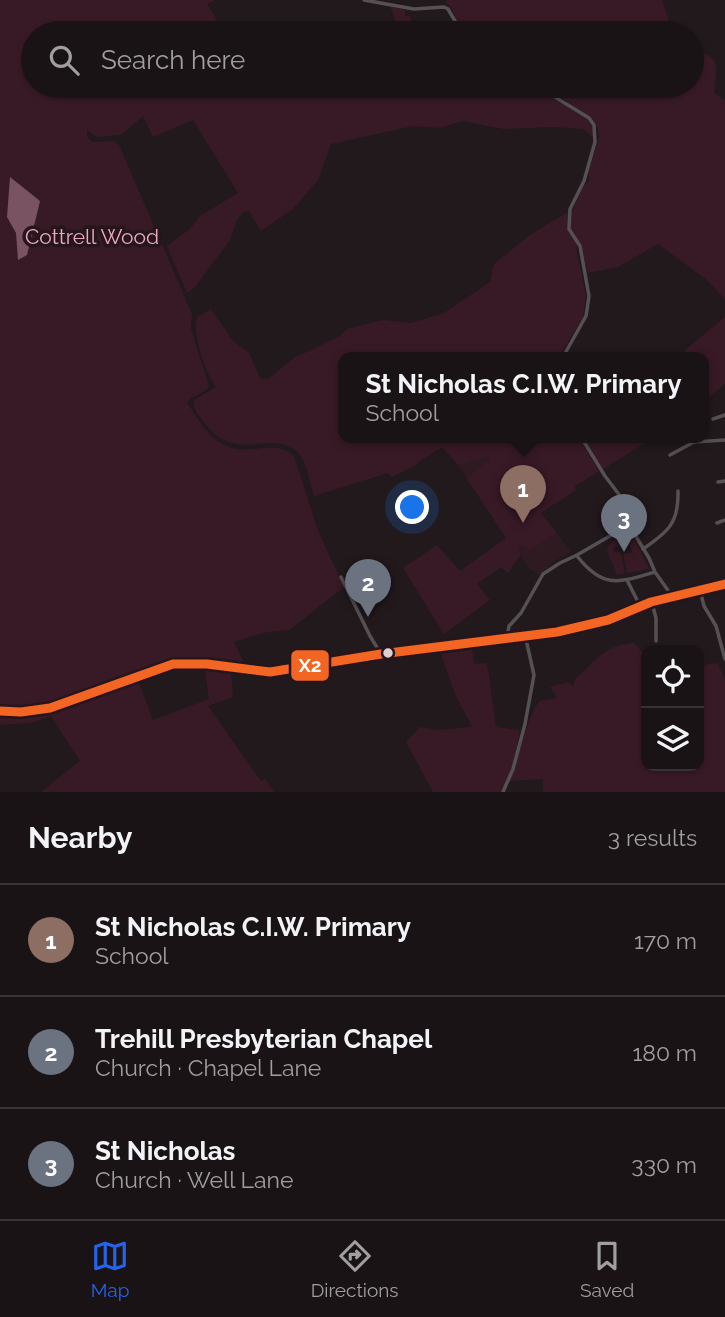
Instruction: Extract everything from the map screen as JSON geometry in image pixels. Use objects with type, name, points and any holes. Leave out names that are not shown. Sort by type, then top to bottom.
[{"type":"main road","points":[[0,710],[21,712],[50,708],[173,664],[207,664],[270,672],[590,625],[651,602],[725,584]]},
{"type":"street","points":[[364,0],[414,9],[444,7],[454,21]]},
{"type":"street","points":[[556,98],[589,118],[595,132],[595,142],[584,181],[570,209],[569,229],[580,246],[589,296],[586,316],[566,352]]},
{"type":"street","points":[[713,419],[725,415]]},
{"type":"street","points":[[585,443],[630,509],[629,525],[655,572],[672,596]]},
{"type":"street","points":[[670,455],[688,443]]},
{"type":"street","points":[[718,482],[725,481]]},
{"type":"street","points":[[643,549],[664,535],[679,512],[678,491]]},
{"type":"street","points":[[717,523],[725,520]]},
{"type":"street","points":[[507,637],[509,626],[521,612],[543,574],[629,525]]},
{"type":"street","points":[[577,555],[599,579],[627,580],[655,572]]},
{"type":"street","points":[[341,576],[381,654]]},
{"type":"street","points":[[627,580],[640,606]]},
{"type":"street","points":[[701,590],[704,606],[716,626],[725,659]]},
{"type":"street","points":[[651,602],[656,618],[656,642]]},
{"type":"street","points":[[503,792],[513,769],[525,724],[534,675],[525,635]]},
{"type":"shaded area","points":[[10,177],[40,201],[27,255],[18,260],[16,233],[7,217]]},
{"type":"shaded area","points":[[486,456],[541,513],[571,552],[551,563],[539,575],[527,566],[515,545],[506,538],[459,466]]},
{"type":"green space","name":"Cottrell Wood","points":[[0,0],[215,0],[207,4],[218,21],[21,21],[21,98],[553,98],[587,119],[594,129],[593,137],[583,129],[504,129],[462,121],[438,128],[413,126],[331,144],[318,180],[293,209],[261,231],[249,211],[243,212],[230,240],[194,288],[187,293],[167,246],[190,229],[200,216],[238,193],[193,120],[153,137],[143,116],[121,135],[97,137],[87,130],[87,137],[93,142],[113,141],[119,145],[192,314],[191,329],[209,386],[187,402],[205,428],[222,444],[237,449],[279,449],[294,456],[318,531],[344,587],[289,630],[262,633],[234,642],[244,663],[204,657],[174,658],[53,701],[29,705],[0,705]]},
{"type":"green space","points":[[447,0],[662,0],[669,21],[458,21]]},
{"type":"green space","points":[[390,6],[405,10],[405,16],[410,16],[411,21],[395,21]]},
{"type":"green space","points":[[704,55],[711,57],[716,66],[715,94],[725,100],[725,299],[707,280],[658,244],[618,267],[588,273],[580,243],[576,248],[586,295],[583,317],[562,352],[338,352],[338,443],[582,443],[599,471],[541,513],[557,533],[529,550],[522,545],[516,545],[521,554],[508,573],[501,567],[477,584],[490,600],[444,634],[403,568],[437,545],[460,571],[506,538],[467,479],[490,459],[487,456],[459,466],[442,447],[418,464],[391,477],[388,473],[314,496],[306,466],[296,451],[274,443],[239,444],[227,441],[214,434],[197,413],[194,400],[216,387],[200,353],[196,333],[197,317],[211,309],[232,340],[249,353],[260,378],[268,379],[294,358],[340,336],[347,329],[383,320],[411,323],[444,313],[490,282],[494,264],[530,235],[568,212],[571,213],[583,187],[589,181],[589,171],[599,137],[597,125],[562,98],[704,98]]},
{"type":"green space","points":[[725,317],[725,384],[709,397],[709,352],[684,351]]},
{"type":"green space","points":[[587,443],[645,443],[603,469]]},
{"type":"green space","points":[[630,531],[649,569],[627,573],[623,554],[632,552],[630,545],[624,544],[613,548],[614,552],[621,554],[625,573],[617,575],[607,550],[613,541]]},
{"type":"green space","points":[[634,643],[641,651],[641,771],[704,771],[704,665],[718,663],[725,681],[725,792],[543,792],[543,779],[510,781],[526,730],[539,701],[557,698],[550,687],[567,682],[573,686],[575,679],[601,655],[623,644]]},
{"type":"green space","points":[[472,649],[474,664],[487,663],[496,727],[520,730],[514,762],[502,792],[433,792],[406,742],[420,727],[437,730],[472,727],[455,694],[441,654]]},
{"type":"green space","points":[[205,670],[231,673],[233,697],[208,706],[261,781],[265,779],[274,792],[41,792],[80,761],[51,716],[31,723],[0,725],[0,716],[26,718],[72,708],[136,681],[153,720],[209,699]]},
{"type":"transit line","name":"X2","points":[[0,711],[21,712],[50,708],[173,664],[207,664],[270,672],[381,654],[557,632],[608,620],[651,602],[725,584]]},
{"type":"place","name":"St Nicholas C.I.W. Primary","points":[[523,523]]},
{"type":"place","name":"St Nicholas","points":[[624,552]]},
{"type":"place","name":"Trehill Presbyterian Chapel","points":[[368,617]]}]
